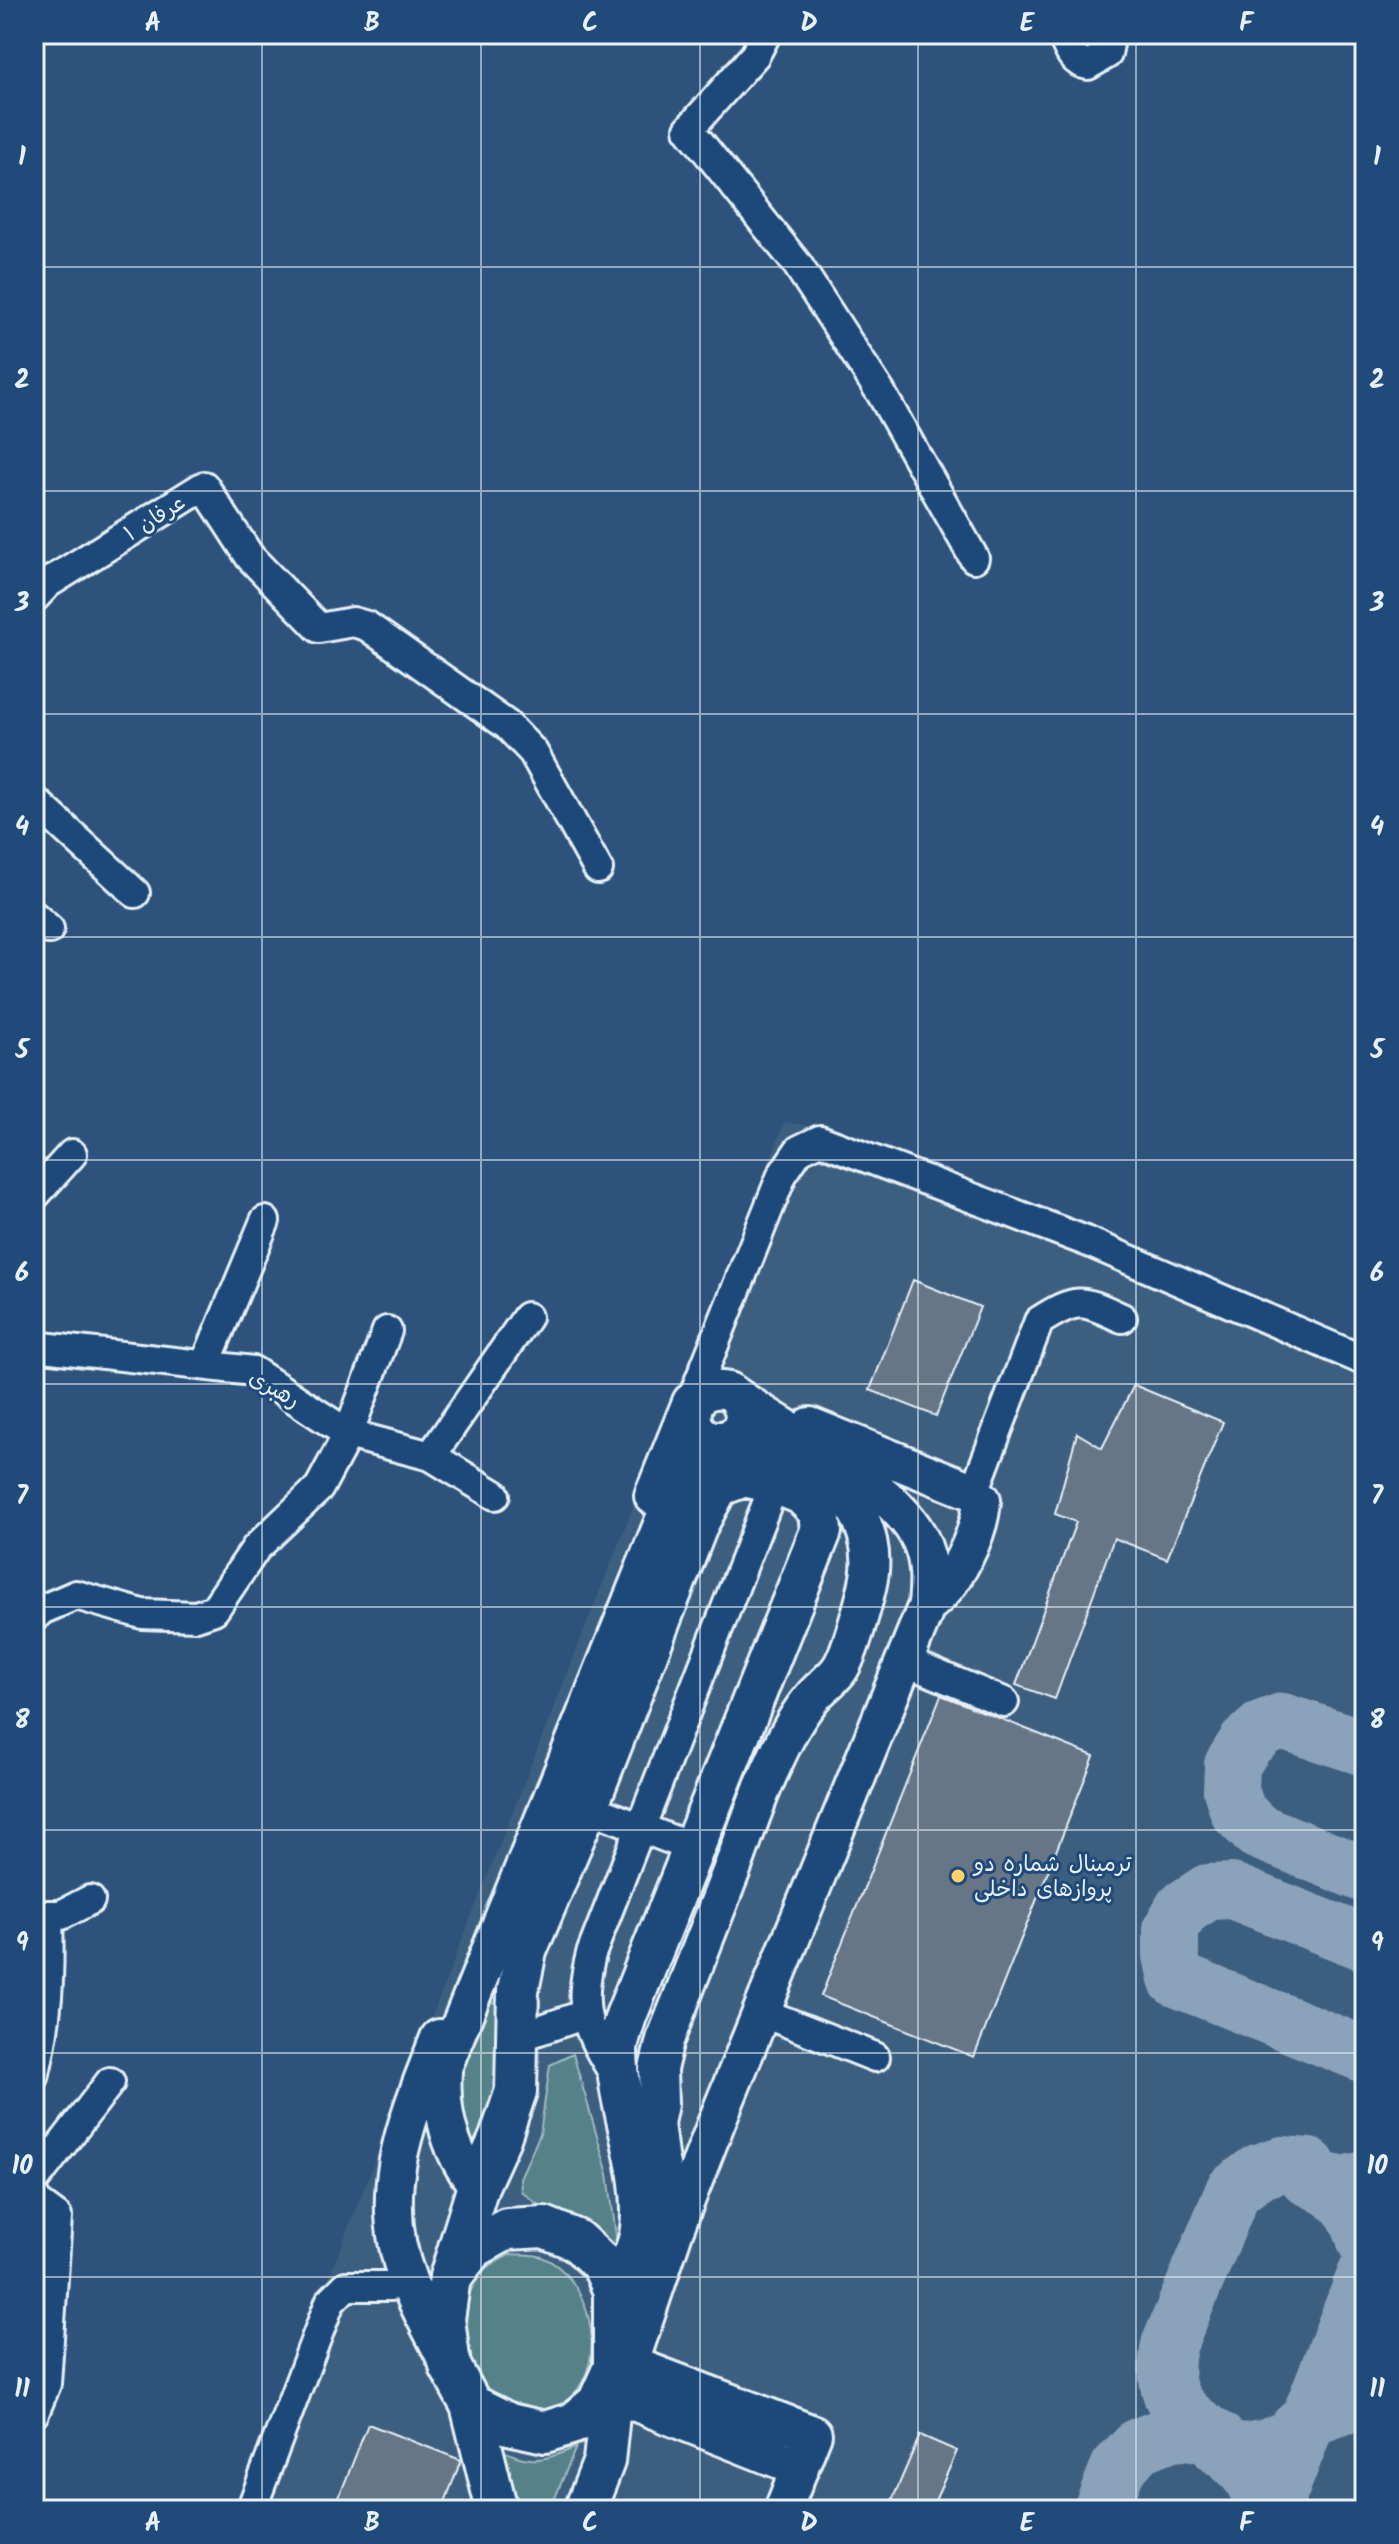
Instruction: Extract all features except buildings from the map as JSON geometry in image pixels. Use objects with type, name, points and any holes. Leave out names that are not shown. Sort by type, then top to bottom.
[{"type":"highway","points":[[497,2510],[471,2405],[450,2366],[444,2319],[450,2277],[478,2186],[500,2138],[516,2091],[518,1990],[526,1951],[587,1807],[698,1523],[718,1486],[744,1476],[775,1483],[802,1494],[819,1511],[821,1531],[626,2016],[617,2048],[620,2084],[640,2190],[641,2230],[632,2262],[614,2291]]},
{"type":"highway","points":[[450,2277],[473,2248],[507,2229],[544,2227],[576,2240],[602,2264],[614,2291],[618,2388],[604,2461],[585,2510]]},
{"type":"highway","points":[[471,2405],[509,2424],[545,2432],[574,2423],[618,2388]]},
{"type":"main road","points":[[450,2366],[407,2279],[393,2214],[395,2165],[414,2102],[693,1403],[709,1390],[720,1389],[974,1492],[982,1500],[981,1516],[954,1578],[942,1595],[927,1605]]},
{"type":"main road","points":[[737,1397],[878,1490],[905,1517],[922,1543],[929,1575],[927,1605],[717,2121],[618,2388],[813,2434],[783,2510]]},
{"type":"main road","points":[[442,2070],[686,1470],[708,1455],[735,1446],[763,1446],[793,1453],[820,1468],[843,1489],[858,1509],[869,1538],[870,1572],[841,1668],[811,1698],[793,1724],[769,1772],[665,2040],[658,2069],[659,2104],[655,2123],[675,2229]]},
{"type":"main road","points":[[841,1668],[898,1675]]},
{"type":"main road","points":[[451,2010],[442,2070],[442,2105],[455,2149],[465,2171],[478,2186]]},
{"type":"main road","points":[[659,2104],[683,2126],[703,2128],[717,2121]]},
{"type":"street","points":[[766,34],[755,55],[689,129],[797,264],[881,393],[974,558]]},
{"type":"street","points":[[1062,34],[1074,59],[1088,65],[1107,54],[1111,34]]},
{"type":"street","name":"عرفان ۱","points":[[34,598],[48,583],[204,486],[250,557],[319,628],[353,622],[367,626],[507,725],[533,752],[598,869]]},
{"type":"street","points":[[34,800],[135,893]]},
{"type":"street","points":[[693,1403],[782,1175],[799,1150],[820,1140],[1086,1241],[1365,1361]]},
{"type":"street","points":[[34,1196],[72,1154]]},
{"type":"street","points":[[205,1365],[265,1221]]},
{"type":"street","points":[[974,1492],[1039,1321],[1062,1306],[1086,1302],[1122,1318]]},
{"type":"street","points":[[431,1456],[527,1317]]},
{"type":"street","points":[[34,1617],[41,1610],[76,1595],[142,1614],[196,1616],[214,1610],[256,1548],[319,1488],[348,1434],[387,1331]]},
{"type":"street","name":"رهبری","points":[[34,1346],[253,1371],[348,1434],[431,1456],[495,1495]]},
{"type":"street","points":[[620,2084],[583,2015],[583,1984],[591,1954],[775,1483]]},
{"type":"street","points":[[898,1675],[1004,1702]]},
{"type":"street","points":[[587,1807],[693,1848]]},
{"type":"street","points":[[34,2077],[45,2030],[50,1966],[41,1915],[61,1915],[90,1900]]},
{"type":"street","points":[[761,2012],[875,2057]]},
{"type":"street","points":[[519,2037],[583,2015]]},
{"type":"street","points":[[34,2181],[110,2082]]},
{"type":"street","points":[[34,2197],[57,2217],[45,2245],[46,2384],[34,2413]]},
{"type":"street","points":[[251,2510],[330,2302],[346,2286],[390,2286],[407,2279]]},
{"type":"shaded area","points":[[785,1122],[808,1126],[1365,1351],[1365,2510],[237,2510]]},
{"type":"green space","points":[[480,1997],[499,2005],[501,2045],[495,2104],[473,2156],[457,2110],[462,2043]]},
{"type":"green space","points":[[573,2054],[608,2174],[619,2259],[563,2217],[521,2191],[520,2178],[540,2134],[550,2065]]},
{"type":"green space","points":[[511,2254],[542,2257],[559,2267],[583,2300],[592,2341],[590,2362],[583,2381],[571,2397],[531,2415],[486,2395],[466,2365],[463,2313],[471,2290],[485,2268]]},
{"type":"green space","points":[[489,2443],[512,2455],[532,2459],[576,2447],[550,2510],[508,2510]]},
{"type":"taxiway","points":[[1365,1748],[1282,1721],[1263,1728],[1246,1743],[1232,1765],[1231,1790],[1238,1812],[1257,1831],[1365,1875]]},
{"type":"taxiway","points":[[1365,1943],[1232,1891],[1208,1892],[1182,1909],[1171,1929],[1171,1955],[1176,1979],[1365,2055]]},
{"type":"taxiway","points":[[1101,2510],[1118,2468],[1138,2446],[1166,2435],[1190,2432],[1218,2439],[1192,2421],[1174,2401],[1167,2378],[1169,2345],[1233,2191],[1258,2172],[1283,2164],[1309,2166]]},
{"type":"taxiway","points":[[1365,2179],[1342,2184],[1308,2178],[1345,2202],[1357,2218],[1365,2241]]},
{"type":"taxiway","points":[[1273,2510],[1365,2275]]},
{"type":"taxiway","points":[[1262,2510],[1253,2481],[1219,2447],[1244,2451],[1267,2447],[1288,2438],[1308,2419],[1365,2399]]},
{"type":"place","name":"ترمینال شماره دو پروازهای داخلی","points":[[958,1876]]}]
